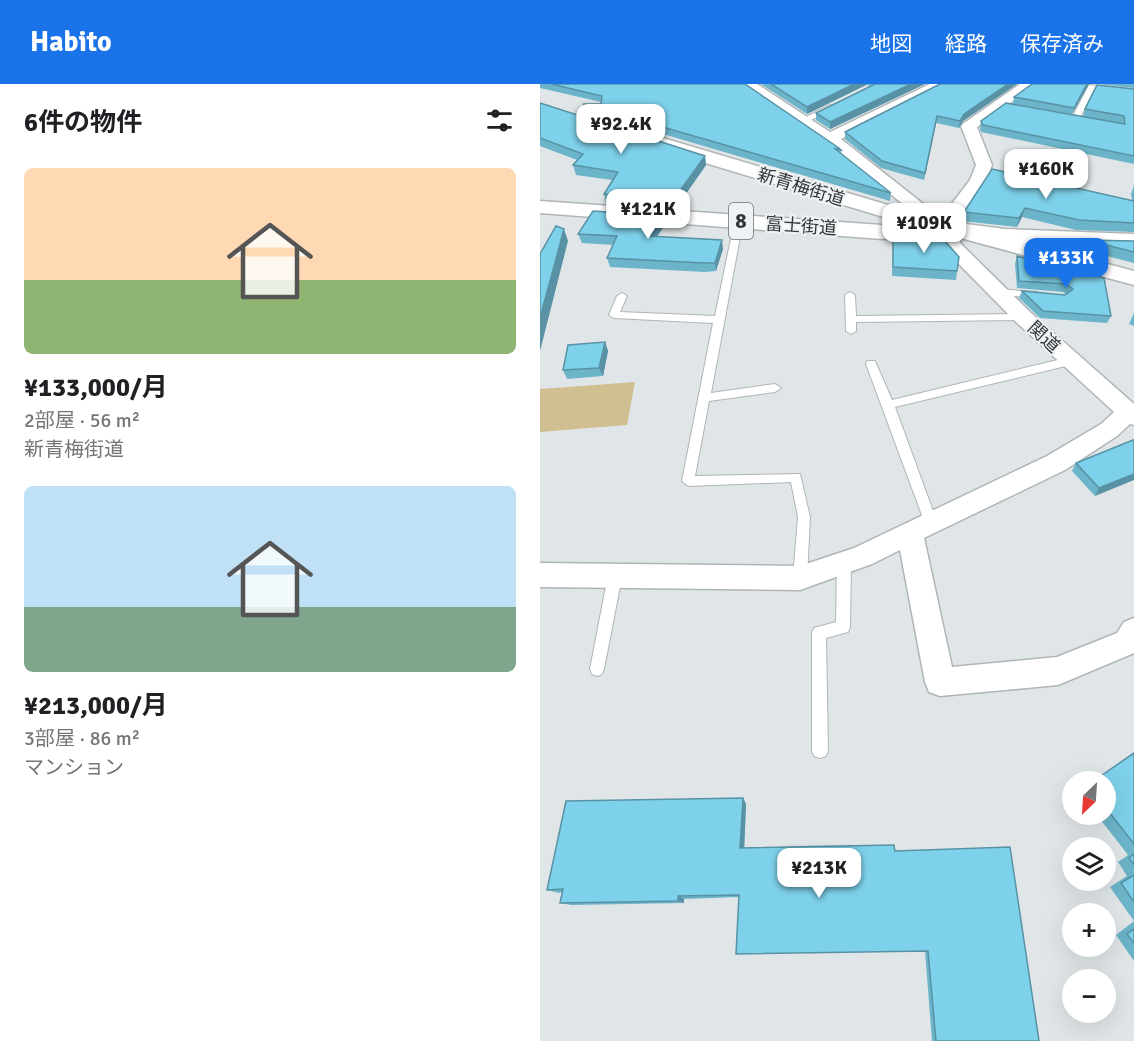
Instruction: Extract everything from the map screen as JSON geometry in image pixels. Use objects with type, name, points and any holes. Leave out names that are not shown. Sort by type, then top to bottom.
[{"type":"main road","name":"新青梅街道","points":[[644,138],[816,192],[1134,278]]},
{"type":"main road","points":[[797,226],[808,223],[822,213],[824,206],[816,192]]},
{"type":"main road","name":"富士街道","points":[[540,207],[882,232],[943,228],[1005,236],[1134,241]]},
{"type":"street","name":"関道","points":[[747,84],[829,139],[943,228],[954,248],[1023,317],[1070,361],[1132,411]]},
{"type":"street","points":[[829,139],[941,84]]},
{"type":"street","points":[[943,228],[978,181],[984,165],[969,126],[1003,107],[1030,84]]},
{"type":"street","points":[[540,575],[800,578],[863,556],[1056,463],[1108,430],[1132,411]]},
{"type":"street","points":[[920,527],[940,682],[1058,671],[1127,642],[1134,631]]},
{"type":"lane","points":[[1074,120],[1092,87],[1134,92]]},
{"type":"lane","points":[[802,121],[841,103]]},
{"type":"lane","points":[[1064,118],[1085,122]]},
{"type":"lane","points":[[738,221],[688,481],[796,477],[804,518],[800,578]]},
{"type":"lane","points":[[998,292],[1052,296]]},
{"type":"lane","points":[[850,295],[851,331]]},
{"type":"lane","points":[[622,296],[614,315],[720,320]]},
{"type":"lane","points":[[851,319],[1023,317]]},
{"type":"lane","points":[[888,405],[1070,361]]},
{"type":"lane","points":[[871,364],[888,405],[920,527]]},
{"type":"lane","points":[[704,398],[775,388]]},
{"type":"lane","points":[[820,750],[819,633],[843,627],[844,563]]},
{"type":"lane","points":[[597,669],[615,576]]},
{"type":"shaded area","points":[[635,382],[627,425],[540,432],[540,389]]},
{"type":"building","points":[[551,84],[745,84],[839,148],[841,150],[834,148],[891,193],[583,104],[601,104],[602,96]]},
{"type":"building","points":[[771,84],[854,84],[807,107]]},
{"type":"building","points":[[875,84],[911,84],[830,122],[816,113]]},
{"type":"building","points":[[940,84],[1008,84],[964,114],[960,121],[937,116],[925,173],[882,161],[845,132]]},
{"type":"building","points":[[1032,84],[1087,84],[1074,108],[1014,97]]},
{"type":"building","points":[[1097,85],[1134,89],[1134,156],[983,125],[981,121],[1006,103],[1125,124],[1124,116],[1085,109]]},
{"type":"building","points":[[540,103],[705,156],[674,199],[604,194],[618,172],[573,165],[583,154],[540,138]]},
{"type":"building","points":[[992,169],[1134,201],[1134,223],[1079,220],[1025,208],[1019,218],[964,212]]},
{"type":"building","points":[[593,211],[663,216],[649,236],[722,240],[715,263],[607,258],[617,236],[578,234]]},
{"type":"building","points":[[556,226],[564,229],[540,318],[540,254]]},
{"type":"building","points":[[893,236],[944,240],[959,257],[957,271],[893,267]]},
{"type":"building","points":[[1087,240],[1134,241],[1134,252]]},
{"type":"building","points":[[1017,256],[1104,278],[1111,316],[1043,311],[1022,291],[1065,295],[1073,289],[1066,284],[1019,281]]},
{"type":"building","points":[[605,342],[599,368],[563,370],[568,345]]},
{"type":"building","points":[[1134,440],[1134,474],[1099,488],[1076,463]]},
{"type":"building","points":[[1134,753],[1134,844],[1116,821],[1116,771],[1108,771]]},
{"type":"building","points":[[743,798],[740,848],[894,845],[895,851],[1010,847],[1039,1041],[936,1041],[928,951],[736,954],[739,895],[678,896],[678,901],[560,903],[563,889],[547,890],[566,801]]},
{"type":"building","points":[[1134,854],[1134,865],[1129,858]]},
{"type":"building","points":[[1134,875],[1134,902],[1121,883]]},
{"type":"building","points":[[1134,929],[1134,943],[1127,934]]}]
